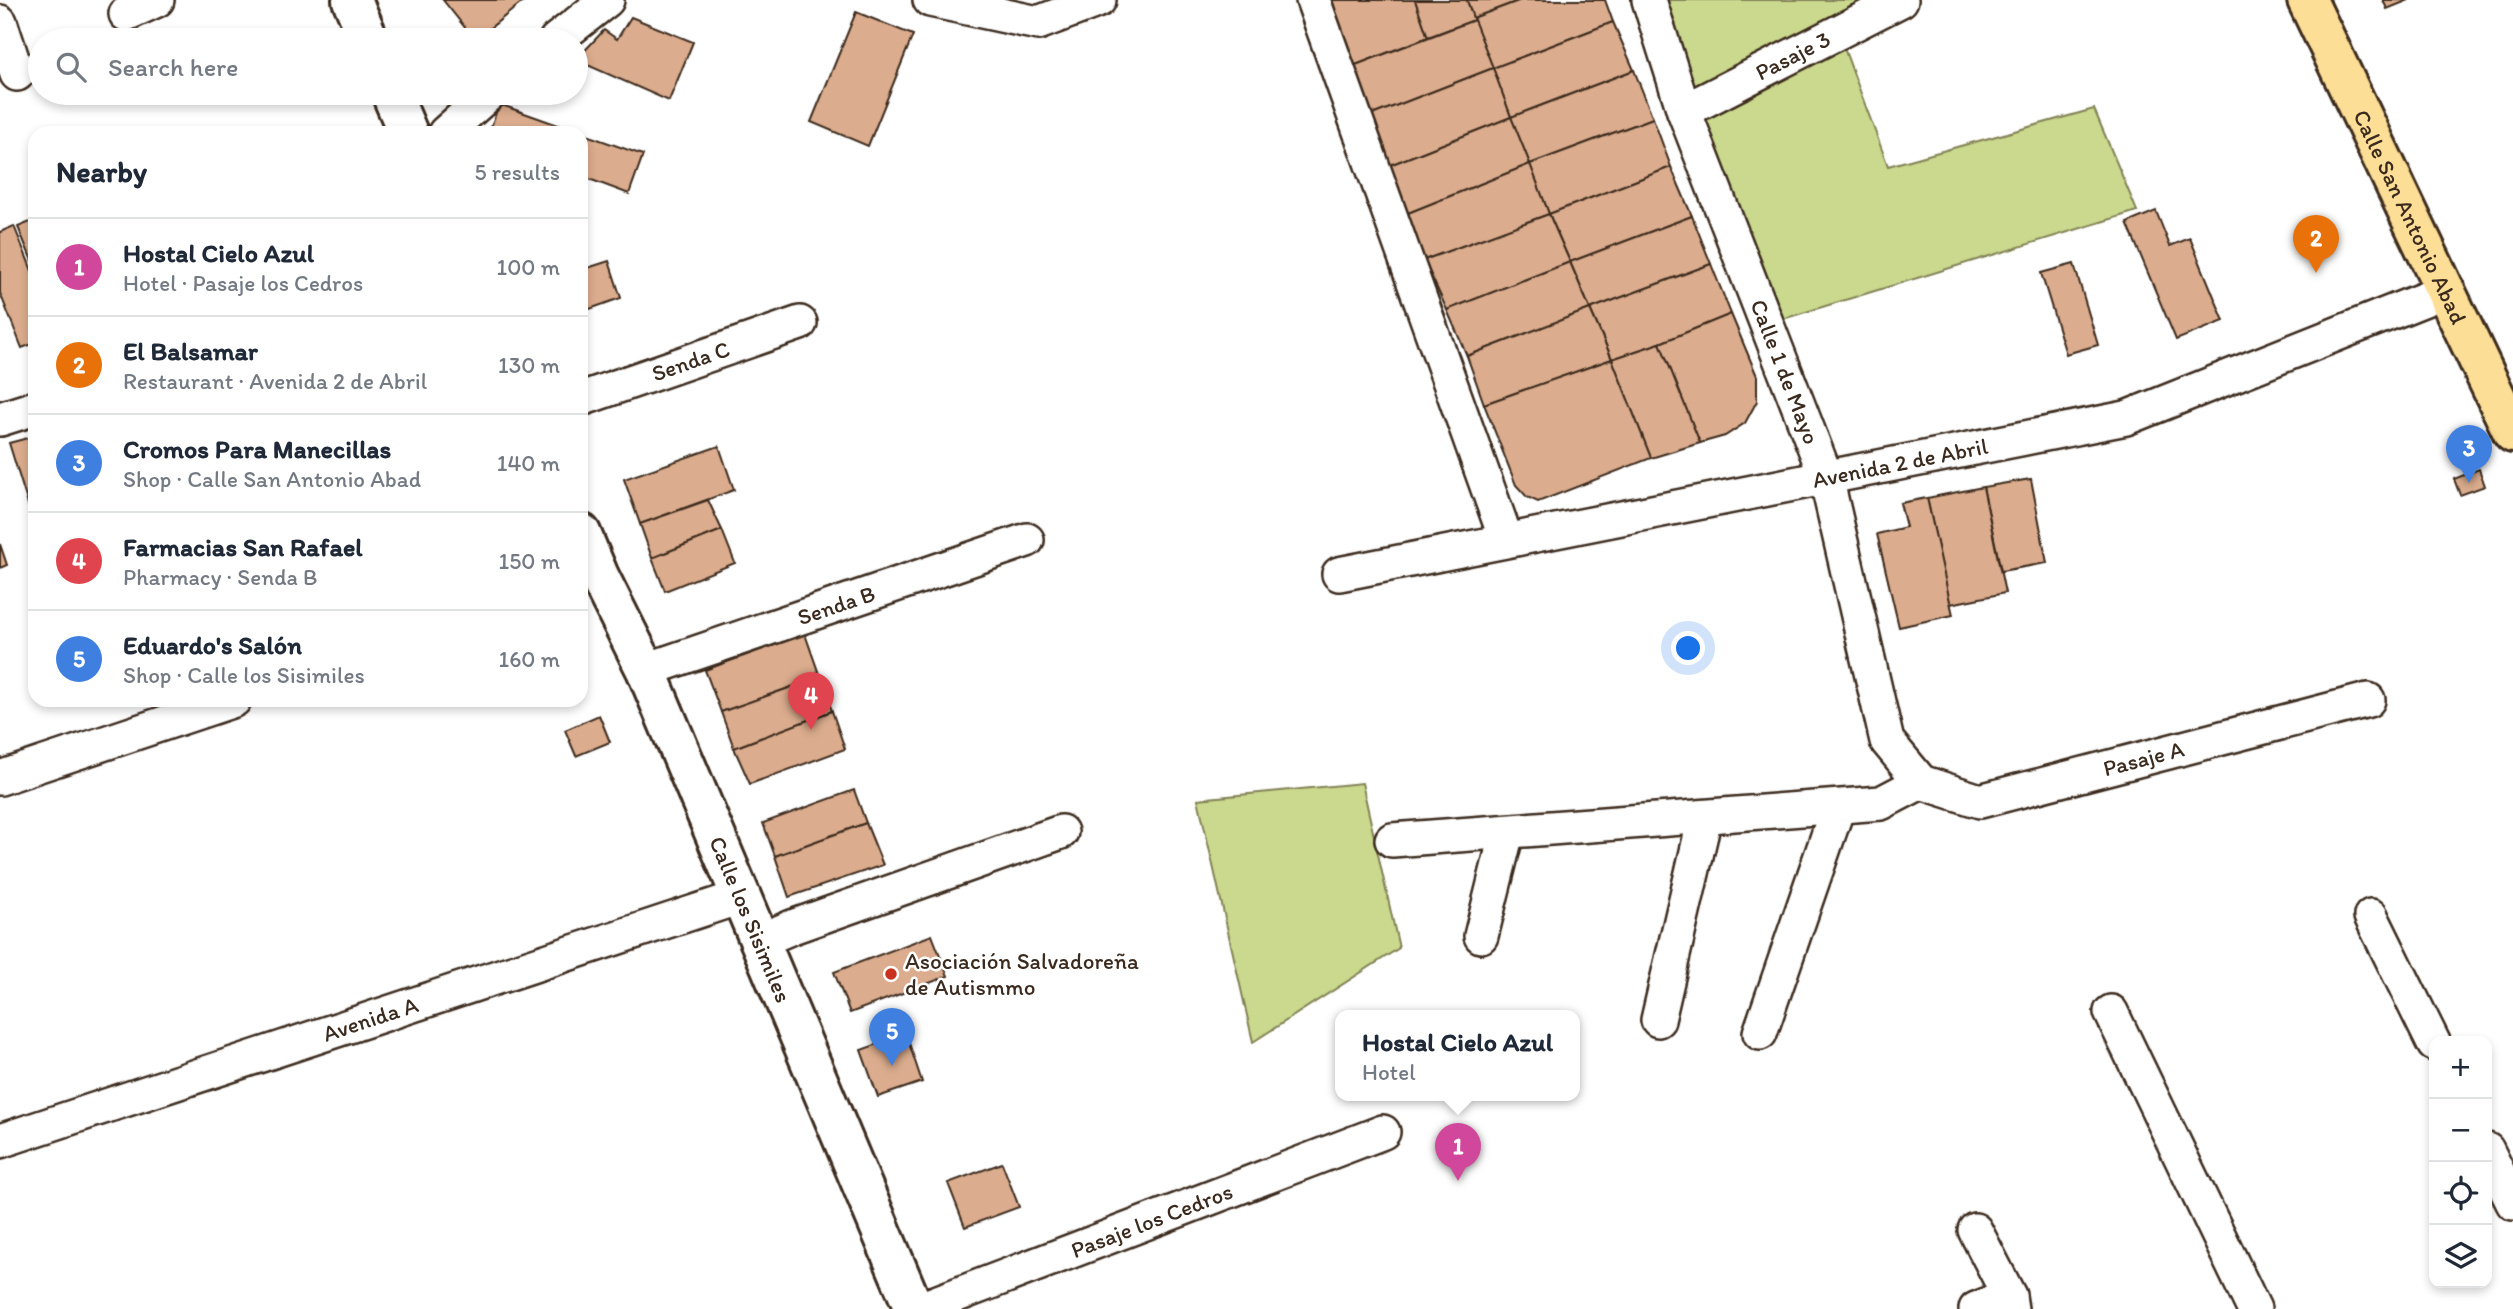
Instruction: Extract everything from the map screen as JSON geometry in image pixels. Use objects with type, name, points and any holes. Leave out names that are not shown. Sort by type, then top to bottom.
[{"type":"main road","points":[[352,0],[364,28]]},
{"type":"main road","name":"Calle San Antonio Abad","points":[[2307,0],[2513,433]]},
{"type":"main road","points":[[396,105],[405,126]]},
{"type":"main road","name":"Calle los Sisimiles","points":[[590,580],[646,670],[914,1309]]},
{"type":"street","points":[[126,14],[157,0]]},
{"type":"street","points":[[571,28],[607,0]]},
{"type":"street","points":[[930,0],[1038,23],[1099,0]]},
{"type":"street","points":[[1313,0],[1506,539]]},
{"type":"street","name":"Calle 1 de Mayo","points":[[1649,0],[1684,111],[1826,477],[1887,741],[1921,782]]},
{"type":"street","name":"Pasaje 3","points":[[1684,111],[1901,0]]},
{"type":"street","points":[[0,22],[17,74]]},
{"type":"street","points":[[453,126],[476,105]]},
{"type":"street","name":"Avenida 2 de Abril","points":[[1339,574],[2126,418],[2445,291]]},
{"type":"street","name":"Senda C","points":[[588,397],[800,323]]},
{"type":"street","points":[[0,419],[28,410]]},
{"type":"street","name":"Senda B","points":[[646,670],[1027,540]]},
{"type":"street","name":"Pasaje A","points":[[1921,782],[1980,801],[2368,700]]},
{"type":"street","points":[[0,778],[213,707]]},
{"type":"street","points":[[1392,840],[1881,803],[1921,782]]},
{"type":"street","points":[[1760,1033],[1838,807]]},
{"type":"street","points":[[1658,1020],[1705,817]]},
{"type":"street","points":[[760,941],[792,927],[1061,832]]},
{"type":"street","points":[[1480,936],[1507,832]]},
{"type":"street","name":"Avenida A","points":[[0,1141],[740,897]]},
{"type":"street","points":[[2371,916],[2430,1036]]},
{"type":"street","points":[[2111,1012],[2254,1309]]},
{"type":"street","name":"Pasaje los Cedros","points":[[920,1309],[1383,1132]]},
{"type":"street","points":[[2492,1160],[2513,1203]]},
{"type":"street","points":[[1975,1230],[2010,1303],[1976,1309]]},
{"type":"green space","points":[[1653,0],[1901,0],[1838,32],[1888,166],[2094,109],[2137,211],[1773,322]]},
{"type":"green space","points":[[1362,783],[1399,948],[1253,1042],[1198,799]]},
{"type":"building","points":[[443,0],[525,0],[490,28],[465,28]]},
{"type":"building","points":[[1332,0],[1415,0],[1428,37],[1353,66]]},
{"type":"building","points":[[1415,0],[1467,0],[1474,20],[1428,37]]},
{"type":"building","points":[[1467,0],[1521,0],[1473,18]]},
{"type":"building","points":[[1521,0],[1605,0],[1613,22],[1493,68],[1473,18]]},
{"type":"building","points":[[2383,0],[2409,0],[2387,9]]},
{"type":"building","points":[[856,12],[913,35],[868,146],[811,122]]},
{"type":"building","points":[[631,17],[693,42],[669,101],[588,65],[588,47],[604,30],[617,39]]},
{"type":"building","points":[[1474,20],[1493,68],[1372,115],[1353,66]]},
{"type":"building","points":[[1613,22],[1634,70],[1511,117],[1493,68]]},
{"type":"building","points":[[1493,68],[1511,117],[1390,165],[1372,115]]},
{"type":"building","points":[[1634,70],[1653,118],[1530,164],[1511,117]]},
{"type":"building","points":[[499,105],[502,105],[561,126],[491,126]]},
{"type":"building","points":[[1511,117],[1530,164],[1408,213],[1390,165]]},
{"type":"building","points":[[1653,118],[1671,167],[1549,214],[1530,164]]},
{"type":"building","points":[[588,135],[643,155],[629,194],[588,179]]},
{"type":"building","points":[[1530,164],[1549,214],[1424,260],[1408,213]]},
{"type":"building","points":[[1671,167],[1692,216],[1570,262],[1549,214]]},
{"type":"building","points":[[2156,211],[2170,246],[2190,238],[2224,321],[2176,340],[2127,223]]},
{"type":"building","points":[[1549,214],[1570,262],[1447,310],[1424,260]]},
{"type":"building","points":[[1692,216],[1711,264],[1590,309],[1570,262]]},
{"type":"building","points":[[28,223],[28,251],[18,227]]},
{"type":"building","points":[[14,226],[28,261],[28,346],[22,348],[0,293],[0,232]]},
{"type":"building","points":[[609,261],[621,298],[588,310],[588,268]]},
{"type":"building","points":[[1570,262],[1590,309],[1467,356],[1447,310]]},
{"type":"building","points":[[1711,264],[1731,314],[1612,359],[1590,309]]},
{"type":"building","points":[[2074,264],[2098,345],[2066,354],[2041,273]]},
{"type":"building","points":[[1590,309],[1612,359],[1484,404],[1467,356]]},
{"type":"building","points":[[1731,314],[1757,376],[1757,401],[1745,423],[1725,436],[1700,443],[1660,343]]},
{"type":"building","points":[[1660,343],[1700,443],[1651,458],[1612,359]]},
{"type":"building","points":[[1612,359],[1651,458],[1538,502],[1527,497],[1516,485],[1484,404]]},
{"type":"building","points":[[28,438],[28,504],[9,443]]},
{"type":"building","points":[[719,446],[734,490],[640,524],[624,479]]},
{"type":"building","points":[[2479,469],[2485,486],[2460,495],[2454,479]]},
{"type":"building","points":[[2031,479],[2047,563],[2001,571],[1983,487]]},
{"type":"building","points":[[1983,487],[2005,593],[1950,604],[1927,498]]},
{"type":"building","points":[[1927,498],[1953,615],[1899,627],[1877,534],[1906,527],[1900,503]]},
{"type":"building","points":[[708,500],[722,530],[652,558],[640,524]]},
{"type":"building","points":[[722,530],[735,563],[665,591],[652,558]]},
{"type":"building","points":[[0,544],[7,565],[0,568]]},
{"type":"building","points":[[805,634],[820,677],[721,712],[705,670]]},
{"type":"building","points":[[820,677],[832,711],[734,748],[721,712]]},
{"type":"building","points":[[832,711],[845,749],[750,784],[734,748]]},
{"type":"building","points":[[599,715],[610,742],[576,756],[565,730]]},
{"type":"building","points":[[854,790],[866,823],[775,856],[763,823]]},
{"type":"building","points":[[866,823],[883,865],[789,897],[775,856]]},
{"type":"building","name":"Asociación Salvadoreña de Autismmo","points":[[932,935],[948,976],[850,1013],[834,972]]},
{"type":"building","points":[[906,1034],[922,1082],[878,1097],[861,1050]]},
{"type":"building","points":[[1002,1163],[1019,1207],[965,1227],[948,1183]]},
{"type":"place","name":"El Balsamar","points":[[2316,273]]},
{"type":"place","name":"Cromos Para Manecillas","points":[[2469,483]]},
{"type":"place","name":"Farmacias San Rafael","points":[[811,730]]},
{"type":"place","name":"Asociación Salvadoreña de Autismmo","points":[[891,974]]},
{"type":"place","name":"Eduardo's Salón","points":[[892,1066]]},
{"type":"place","name":"Hostal Cielo Azul","points":[[1458,1181]]}]
